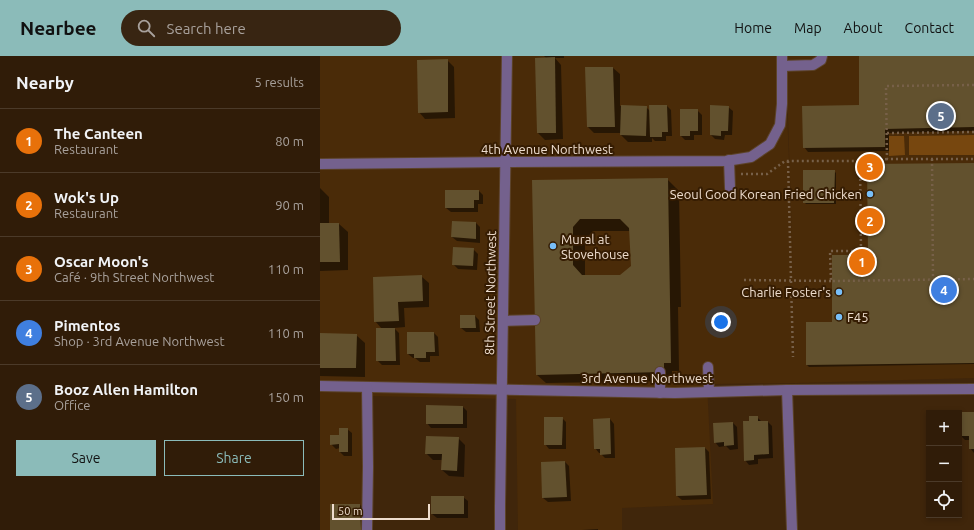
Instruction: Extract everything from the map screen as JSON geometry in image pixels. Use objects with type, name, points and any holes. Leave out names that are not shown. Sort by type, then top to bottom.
[{"type":"street","name":"8th Street Northwest","points":[[500,530],[507,56]]},
{"type":"street","points":[[782,61],[813,65],[821,60],[822,56]]},
{"type":"street","name":"4th Avenue Northwest","points":[[320,164],[729,160],[751,157],[770,144],[780,125],[782,104],[782,61]]},
{"type":"street","points":[[729,160],[730,188]]},
{"type":"street","points":[[503,321],[535,320]]},
{"type":"street","points":[[708,367],[709,392]]},
{"type":"street","points":[[660,372],[660,393]]},
{"type":"street","name":"3rd Avenue Northwest","points":[[320,386],[660,393],[787,390],[974,389]]},
{"type":"street","points":[[367,387],[367,530]]},
{"type":"street","points":[[787,390],[792,530]]},
{"type":"path","points":[[887,159],[886,86],[974,85]]},
{"type":"path","points":[[887,133],[974,132]]},
{"type":"path","points":[[932,159],[933,279]]},
{"type":"path","points":[[729,174],[767,174],[784,161],[974,159]]},
{"type":"path","points":[[830,281],[830,251],[861,251],[860,160]]},
{"type":"path","points":[[788,161],[793,357]]},
{"type":"path","points":[[744,280],[830,281],[974,279]]},
{"type":"shaded area","points":[[320,56],[785,56],[793,268],[786,56],[974,56],[974,378],[707,384],[713,504],[622,508],[622,530],[518,530],[516,399],[369,396],[371,530],[320,530]]},
{"type":"shaded area","points":[[974,135],[974,155],[909,155],[909,136]]},
{"type":"shaded area","points":[[889,136],[904,136],[905,155],[889,156]]},
{"type":"building","points":[[859,56],[974,56],[974,127],[885,129],[885,147],[803,148],[802,106],[859,105]]},
{"type":"building","points":[[555,57],[556,133],[537,133],[535,58]]},
{"type":"building","points":[[448,59],[448,112],[418,113],[417,60]]},
{"type":"building","points":[[585,67],[613,67],[615,127],[587,127]]},
{"type":"building","points":[[621,105],[647,106],[646,136],[620,135]]},
{"type":"building","points":[[649,105],[667,105],[668,132],[662,132],[662,137],[650,137]]},
{"type":"building","points":[[710,105],[729,106],[728,131],[721,131],[721,136],[710,135]]},
{"type":"building","points":[[680,109],[698,109],[698,131],[690,131],[690,136],[680,136]]},
{"type":"building","points":[[974,163],[974,363],[806,365],[806,322],[832,322],[832,255],[868,255],[867,164]]},
{"type":"building","points":[[803,170],[835,170],[834,203],[803,203]]},
{"type":"building","points":[[668,178],[671,363],[664,363],[664,372],[536,375],[532,180]],"holes":[[[580,219],[620,219],[629,228],[631,266],[620,275],[582,275],[573,265],[573,227]]]},
{"type":"building","points":[[445,190],[479,190],[479,200],[474,200],[474,208],[445,208]]},
{"type":"building","points":[[452,221],[476,222],[476,239],[451,237]]},
{"type":"building","points":[[320,223],[339,223],[340,262],[320,262]]},
{"type":"building","points":[[453,247],[474,248],[473,266],[452,265]]},
{"type":"building","points":[[422,275],[423,301],[398,302],[399,321],[374,322],[373,277]]},
{"type":"building","points":[[460,315],[475,315],[476,328],[460,328]]},
{"type":"building","points":[[376,328],[395,328],[396,361],[376,361]]},
{"type":"building","points":[[407,332],[434,332],[435,352],[426,352],[426,358],[414,358],[414,354],[407,354]]},
{"type":"building","points":[[320,333],[357,334],[356,368],[320,368]]},
{"type":"building","points":[[426,405],[463,406],[463,424],[426,424]]},
{"type":"building","points":[[962,412],[974,412],[974,449],[969,449],[969,436],[962,436]]},
{"type":"building","points":[[749,416],[758,416],[758,421],[768,421],[769,454],[754,455],[754,460],[744,461],[743,421],[749,421]]},
{"type":"building","points":[[544,417],[563,417],[562,445],[544,445]]},
{"type":"building","points":[[610,418],[611,454],[600,455],[600,449],[594,449],[593,419]]},
{"type":"building","points":[[733,422],[734,445],[724,446],[724,442],[714,443],[713,423]]},
{"type":"building","points":[[339,428],[348,428],[348,452],[339,452],[339,444],[330,445],[330,435],[339,435]]},
{"type":"building","points":[[426,436],[459,437],[457,471],[441,470],[442,454],[425,454]]},
{"type":"building","points":[[705,447],[707,495],[676,496],[675,448]]},
{"type":"building","points":[[565,461],[567,497],[542,498],[541,462]]},
{"type":"building","points":[[431,496],[464,496],[464,514],[431,514]]},
{"type":"building","points":[[330,504],[360,504],[361,530],[330,530]]},
{"type":"place","name":"Booz Allen Hamilton","points":[[941,116]]},
{"type":"place","name":"Oscar Moon's","points":[[870,167]]},
{"type":"place","name":"Seoul Good Korean Fried Chicken","points":[[870,194]]},
{"type":"place","name":"Wok's Up","points":[[870,221]]},
{"type":"place","name":"Mural at Stovehouse","points":[[553,246]]},
{"type":"place","name":"The Canteen","points":[[862,262]]},
{"type":"place","name":"Pimentos","points":[[944,290]]},
{"type":"place","name":"Charlie Foster's","points":[[839,292]]},
{"type":"place","name":"F45","points":[[839,317]]}]
